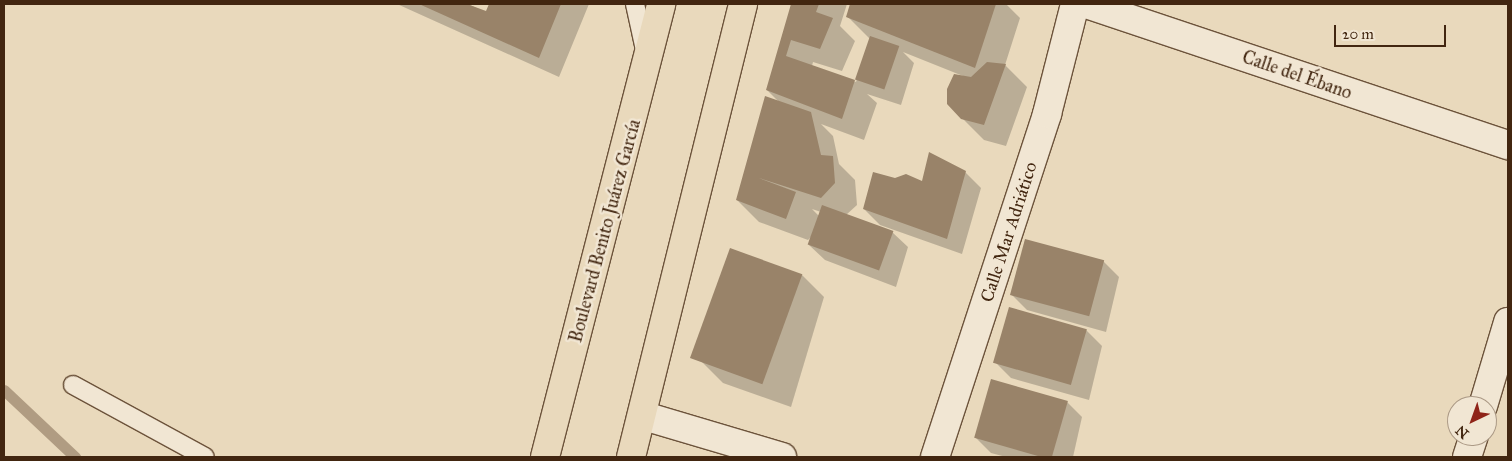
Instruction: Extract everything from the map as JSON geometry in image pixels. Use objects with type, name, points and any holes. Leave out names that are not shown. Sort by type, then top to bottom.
[{"type":"main road","name":"Boulevard Benito Juárez García","points":[[545,457],[648,66],[661,4]]},
{"type":"main road","points":[[632,457],[644,416],[743,4]]},
{"type":"street","name":"Calle Mar Adriático","points":[[935,457],[1047,114],[1075,4]]},
{"type":"street","name":"Calle del Ébano","points":[[1086,4],[1508,146]]},
{"type":"street","points":[[1486,396],[1508,322]]},
{"type":"street","points":[[644,416],[782,457]]},
{"type":"lane","points":[[636,4],[648,66]]},
{"type":"lane","points":[[73,385],[205,457]]},
{"type":"building","points":[[419,4],[467,4],[486,11],[489,4],[561,4],[539,58]]},
{"type":"building","points":[[791,4],[819,4],[816,12],[833,18],[820,49],[791,40],[786,56],[855,80],[842,119],[766,90]]},
{"type":"building","points":[[850,4],[996,4],[975,68],[846,17]]},
{"type":"building","points":[[870,36],[899,46],[884,90],[855,79]]},
{"type":"building","points":[[987,62],[1006,64],[984,125],[961,119],[947,104],[947,89],[954,74],[971,77]]},
{"type":"building","points":[[765,96],[811,112],[821,155],[833,156],[835,183],[821,198],[759,178],[796,192],[786,219],[736,200]]},
{"type":"building","points":[[929,152],[966,171],[947,239],[863,209],[873,172],[895,178],[906,174],[922,181]]},
{"type":"building","points":[[822,205],[893,231],[879,270],[808,244]]},
{"type":"building","points":[[1025,239],[1104,260],[1089,316],[1010,295]]},
{"type":"building","points":[[730,248],[802,274],[762,384],[690,358]]},
{"type":"building","points":[[1009,307],[1087,329],[1071,385],[993,363]]},
{"type":"building","points":[[991,379],[1068,401],[1052,457],[1042,457],[974,438]]},
{"type":"waterway","points":[[4,390],[75,457]]}]
